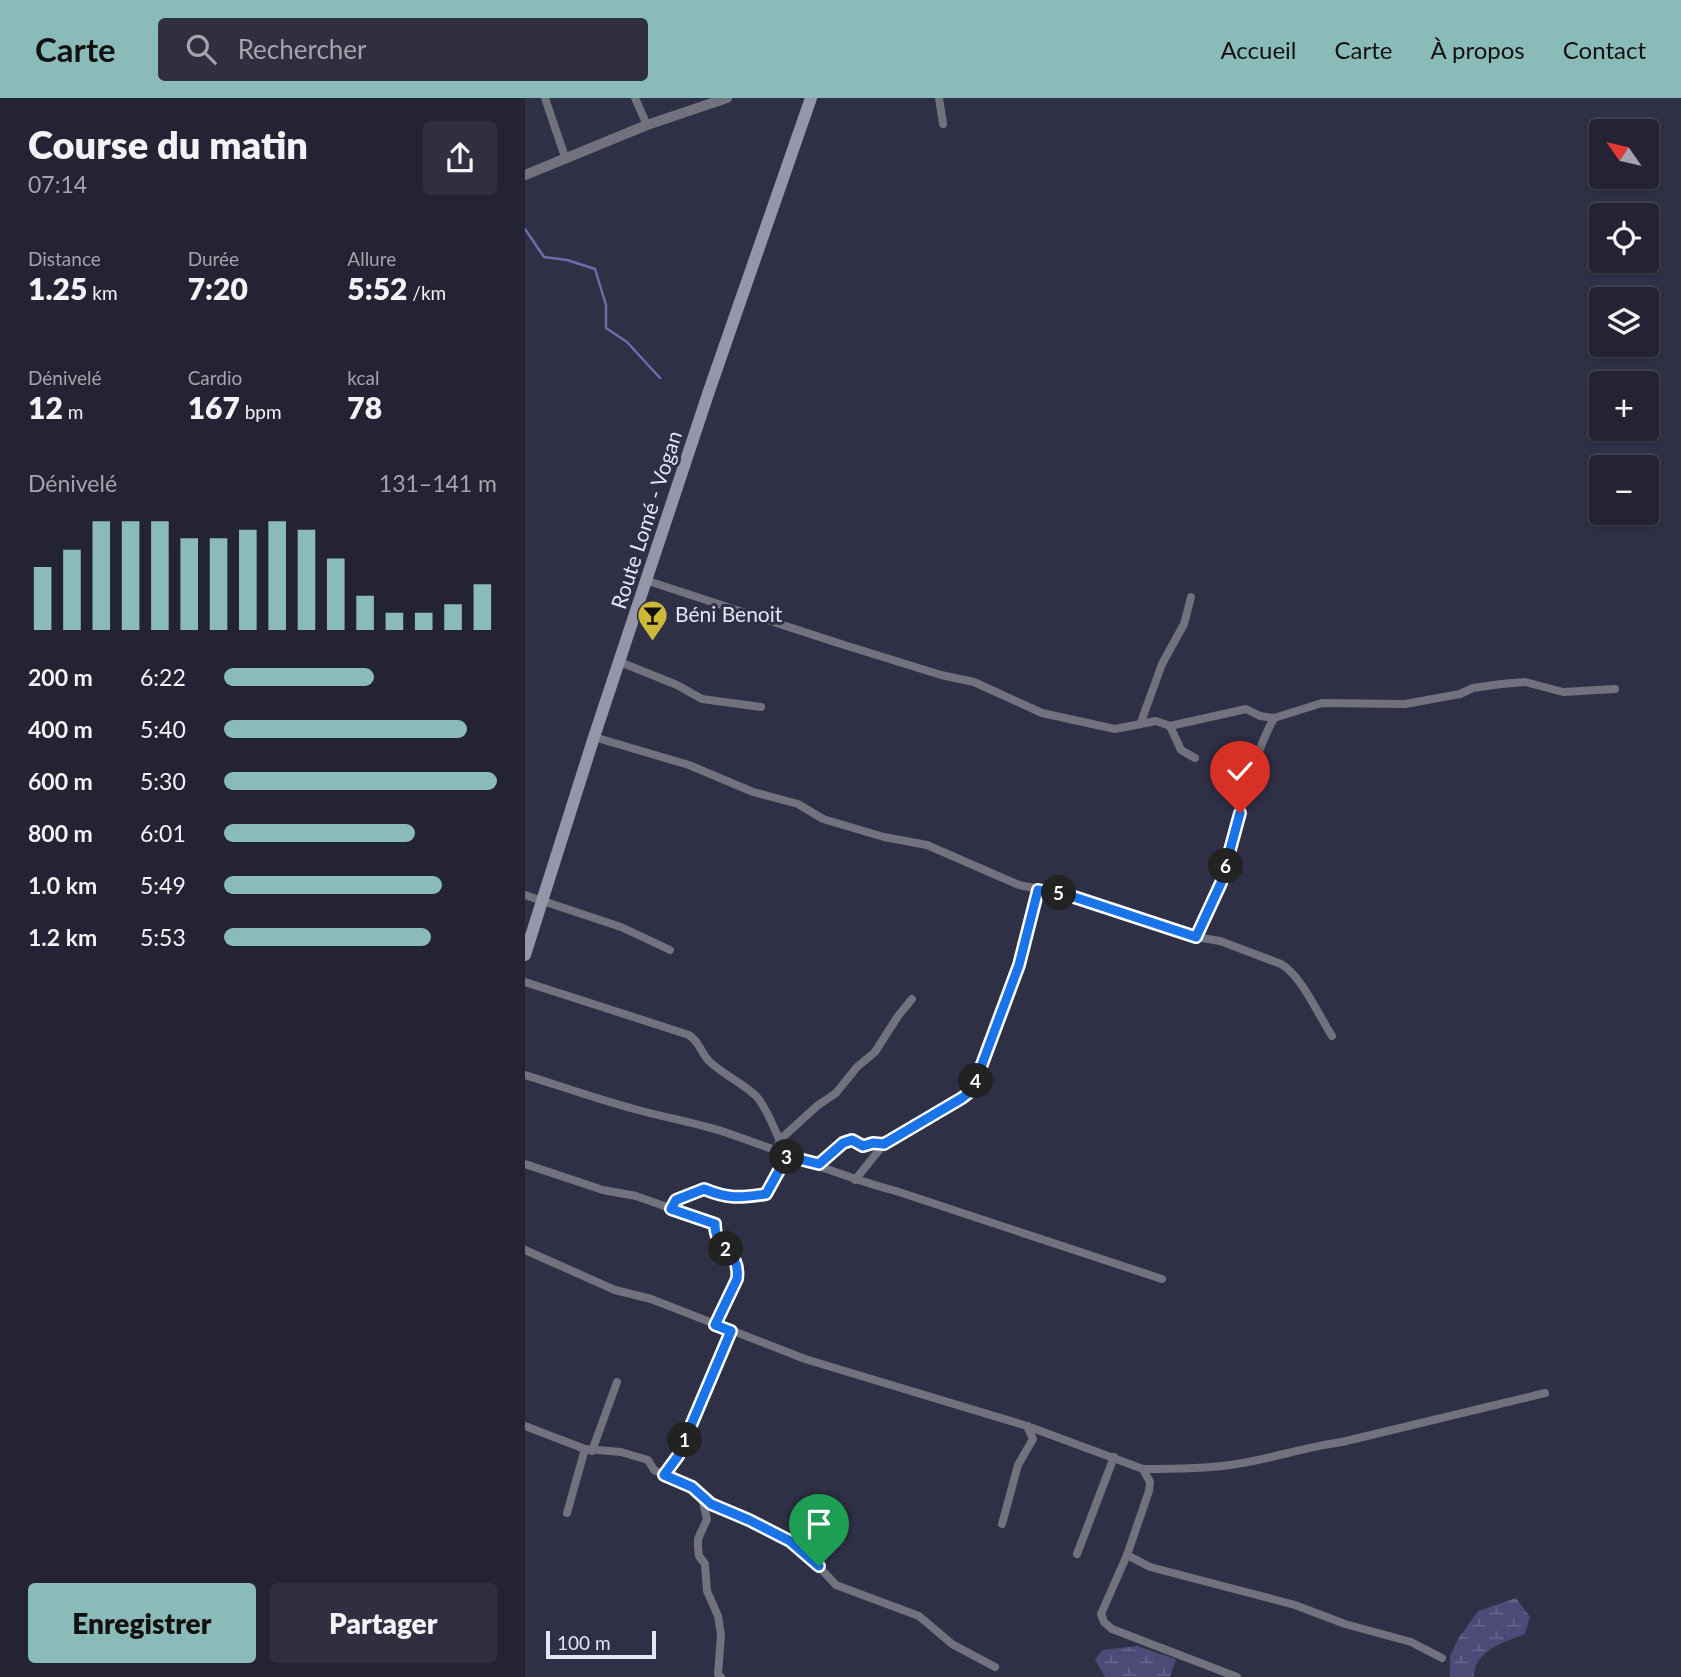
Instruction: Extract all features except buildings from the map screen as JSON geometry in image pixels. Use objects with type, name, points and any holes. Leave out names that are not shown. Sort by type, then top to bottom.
[{"type":"main road","name":"Route Lomé - Vogan","points":[[525,956],[594,737],[709,391],[811,98]]},
{"type":"street","points":[[545,98],[565,157]]},
{"type":"street","points":[[635,98],[647,125]]},
{"type":"street","points":[[525,175],[647,125],[727,98]]},
{"type":"street","points":[[939,98],[943,124]]},
{"type":"street","points":[[647,581],[941,675],[974,682],[1042,713],[1115,729],[1156,721],[1170,726],[1246,709],[1274,718],[1322,703],[1405,704],[1460,694],[1472,688],[1525,682],[1563,692],[1615,689]]},
{"type":"street","points":[[1141,722],[1162,664],[1184,624],[1191,597]]},
{"type":"street","points":[[620,662],[677,685],[702,699],[761,707]]},
{"type":"street","points":[[1196,937],[1221,883],[1253,765],[1274,718]]},
{"type":"street","points":[[1170,726],[1181,750],[1195,758]]},
{"type":"street","points":[[594,737],[689,765],[753,792],[798,804],[823,819],[884,837],[927,845],[1038,890],[1074,897],[1196,937],[1220,941],[1286,966],[1300,983],[1332,1036]]},
{"type":"street","points":[[855,1180],[884,1144],[971,1091],[1003,1013],[1019,965],[1038,890]]},
{"type":"street","points":[[525,895],[621,927],[670,950]]},
{"type":"street","points":[[525,982],[694,1038],[705,1057],[715,1067],[756,1096],[780,1141]]},
{"type":"street","points":[[775,1151],[780,1141],[817,1106],[836,1093],[857,1067],[874,1052],[912,999]]},
{"type":"street","points":[[525,1075],[639,1111],[727,1133],[787,1156],[819,1164],[855,1180],[1162,1279]]},
{"type":"street","points":[[819,1164],[843,1143],[852,1140],[863,1146],[884,1144]]},
{"type":"street","points":[[671,1209],[676,1200],[704,1189],[720,1196],[739,1199],[766,1194],[787,1156]]},
{"type":"street","points":[[525,1164],[603,1190],[636,1196],[715,1224],[720,1243],[738,1264],[737,1279],[715,1325]]},
{"type":"street","points":[[525,1251],[615,1290],[651,1299],[805,1359],[1027,1426],[1143,1469],[1230,1465],[1311,1446],[1342,1442],[1545,1393]]},
{"type":"street","points":[[664,1475],[678,1456],[731,1331]]},
{"type":"street","points":[[567,1513],[617,1382]]},
{"type":"street","points":[[525,1426],[589,1450],[621,1452],[648,1460],[654,1470],[692,1487],[711,1504],[790,1541],[806,1553],[836,1585],[919,1616],[952,1644],[995,1667]]},
{"type":"street","points":[[1002,1524],[1018,1465],[1033,1438],[1027,1426]]},
{"type":"street","points":[[1077,1554],[1114,1457]]},
{"type":"street","points":[[1143,1469],[1150,1482],[1149,1491],[1127,1555],[1101,1614],[1104,1622],[1112,1629],[1237,1677]]},
{"type":"street","points":[[701,1496],[707,1510],[707,1519],[698,1539],[698,1548],[699,1556],[705,1564],[707,1591],[718,1616],[721,1635],[718,1674],[721,1677]]},
{"type":"street","points":[[1127,1555],[1150,1567],[1295,1605],[1345,1624],[1411,1642],[1442,1658]]},
{"type":"green space","points":[[1516,1598],[1530,1617],[1525,1634],[1492,1648],[1479,1660],[1474,1677],[1450,1677],[1450,1656],[1458,1639],[1478,1611]]},
{"type":"green space","points":[[1137,1646],[1176,1659],[1170,1677],[1105,1677],[1095,1660],[1102,1650]]},
{"type":"waterway","points":[[525,229],[544,257],[567,260],[595,269],[606,305],[606,328],[627,342],[660,378]]},
{"type":"place","name":"Béni Benoit","points":[[652,642]]},
{"type":"route","points":[[819,1566],[790,1541],[711,1504],[692,1487],[664,1475],[678,1456],[731,1331],[715,1325],[737,1279],[738,1270],[737,1261],[720,1243],[715,1224],[671,1209],[676,1200],[704,1189],[720,1196],[739,1199],[766,1194],[787,1156],[819,1164],[843,1143],[852,1140],[863,1146],[884,1144],[962,1098],[971,1091],[975,1083],[1003,1013],[1019,965],[1038,890],[1125,912],[1196,937],[1221,883],[1240,813]]}]
